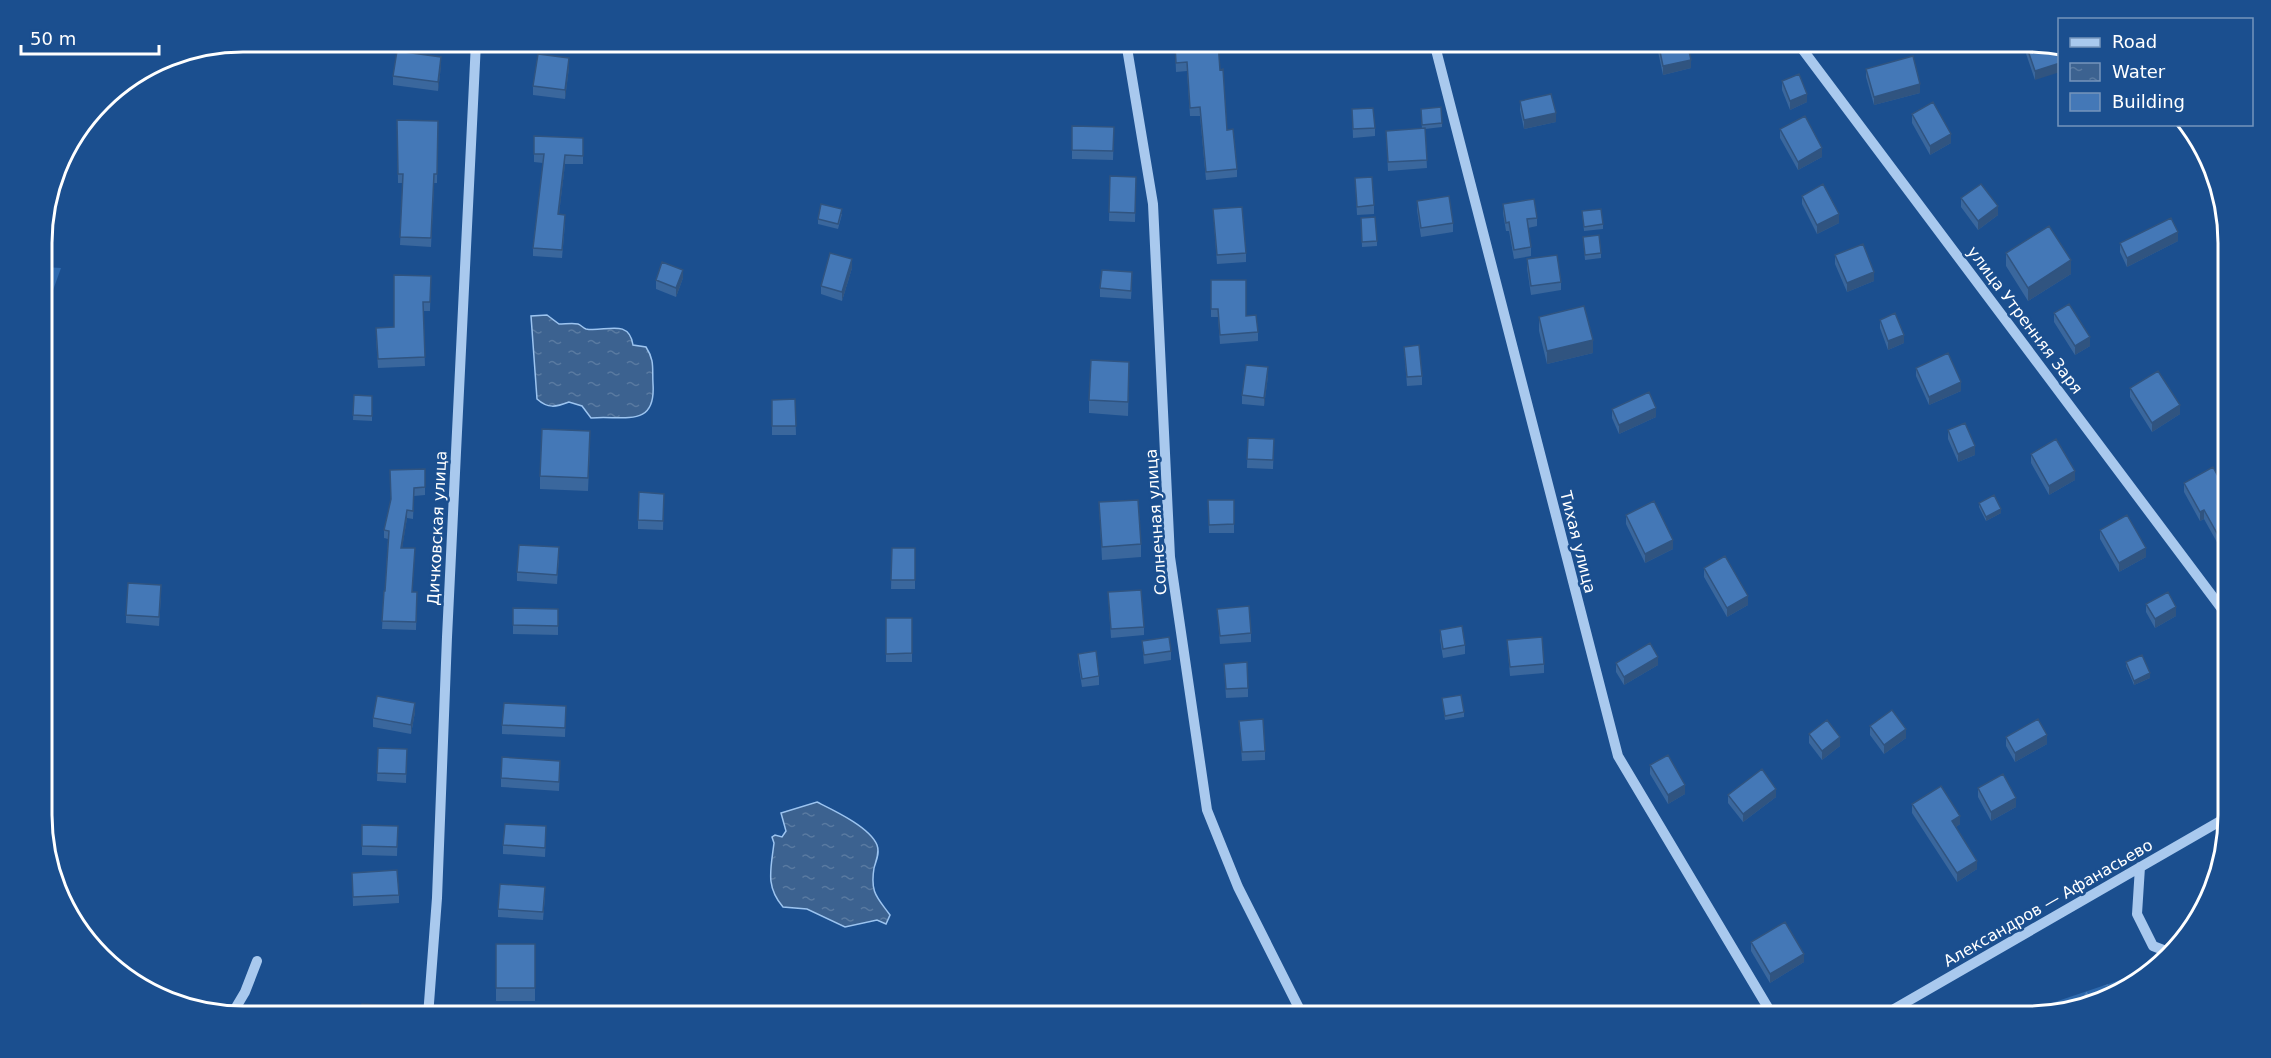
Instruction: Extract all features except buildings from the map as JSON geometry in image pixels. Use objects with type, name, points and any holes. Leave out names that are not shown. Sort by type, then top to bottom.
[{"type":"street","name":"Тихая улица","points":[[1437,52],[1618,756],[1767,1005]]},
{"type":"street","name":"улица Утренняя Заря","points":[[1805,52],[2218,604]]},
{"type":"street","name":"Дичковская улица","points":[[429,1006],[437,898],[447,625],[475,53]]},
{"type":"street","name":"Солнечная улица","points":[[1128,53],[1153,204],[1170,557],[1207,810],[1238,887],[1298,1005]]},
{"type":"street","name":"Александров — Афанасьево","points":[[1901,1005],[2218,822]]},
{"type":"street","points":[[2140,867],[2137,914],[2153,946],[2163,950]]},
{"type":"street","points":[[237,1006],[257,961]]},
{"type":"green space","points":[[53,268],[61,268],[53,291]]},
{"type":"green space","points":[[2125,978],[2089,995],[2049,1004]]},
{"type":"water","points":[[547,315],[559,324],[578,324],[593,330],[621,329],[631,336],[633,345],[646,347],[651,356],[653,369],[653,398],[649,408],[643,414],[635,417],[591,418],[582,406],[569,402],[549,406],[537,399],[531,316]]},
{"type":"water","points":[[817,802],[859,826],[873,838],[877,845],[878,854],[873,883],[878,899],[890,915],[886,924],[877,920],[845,927],[807,909],[783,907],[777,899],[771,884],[774,843],[772,837],[775,835],[782,837],[786,831],[781,813]]}]
